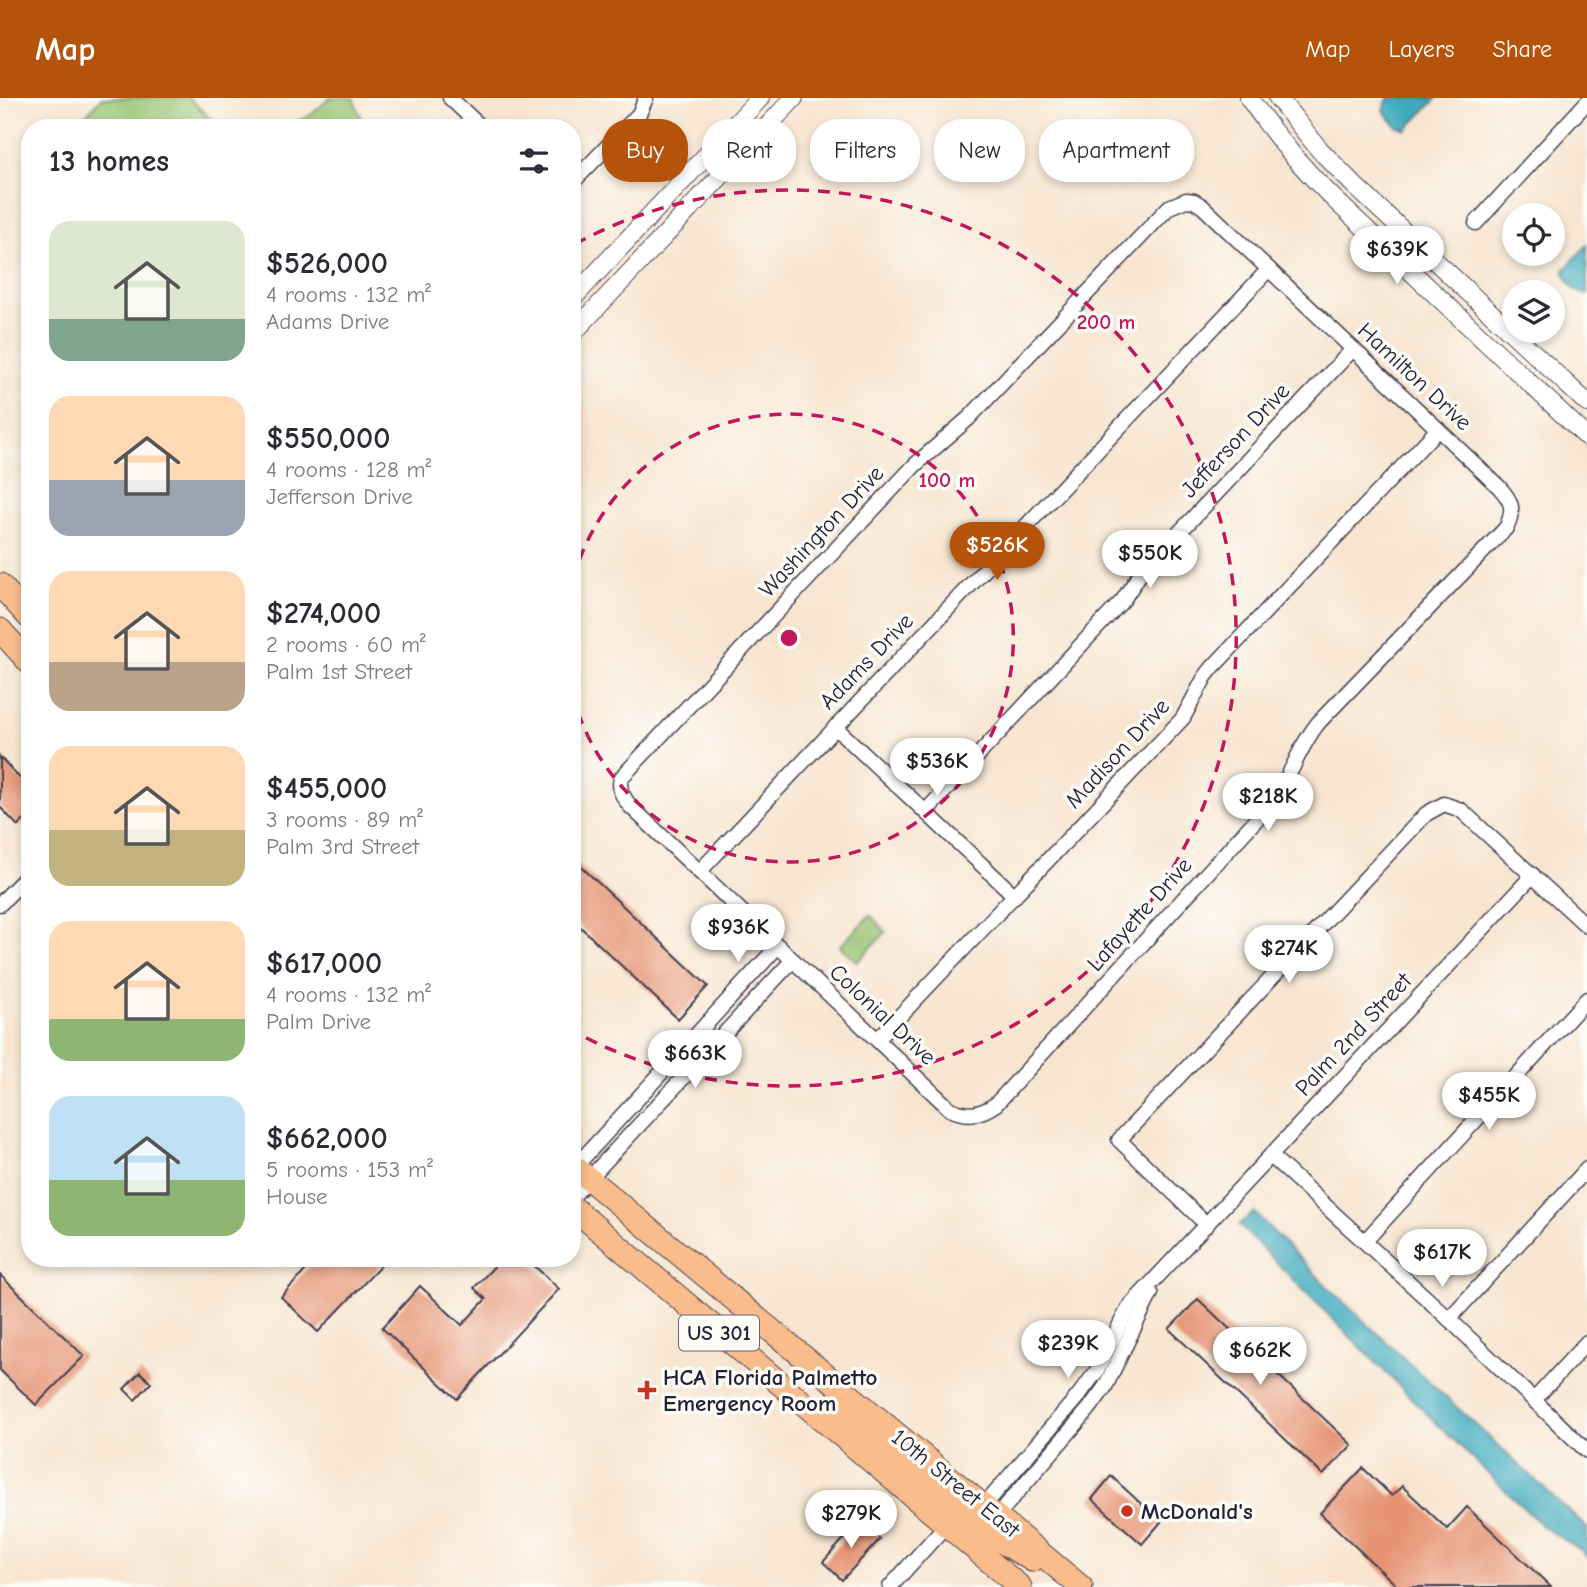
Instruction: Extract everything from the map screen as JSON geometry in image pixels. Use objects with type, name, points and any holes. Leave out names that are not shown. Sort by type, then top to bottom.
[{"type":"main road","points":[[0,585],[21,608]]},
{"type":"main road","points":[[0,630],[21,653]]},
{"type":"main road","name":"10th Street East","points":[[581,1173],[1079,1587]]},
{"type":"main road","name":"10th Street East","points":[[581,1216],[1020,1587]]},
{"type":"main road","points":[[727,1340],[807,1389],[945,1500],[967,1511],[990,1511]]},
{"type":"main road","points":[[946,1525],[963,1525],[988,1534],[1079,1587]]},
{"type":"street","points":[[450,98],[472,119]]},
{"type":"street","points":[[581,174],[639,114],[646,98]]},
{"type":"street","points":[[581,289],[760,98]]},
{"type":"street","points":[[581,324],[794,98]]},
{"type":"street","points":[[1248,98],[1268,127],[1306,171],[1587,437]]},
{"type":"street","points":[[1278,98],[1319,149],[1354,185],[1587,403]]},
{"type":"street","points":[[1476,223],[1587,102]]},
{"type":"street","name":"Hamilton Drive","points":[[1186,200],[1202,206],[1438,429],[1499,487],[1509,498],[1513,510]]},
{"type":"street","name":"Washington Drive","points":[[619,786],[626,771],[915,465],[969,418],[1169,207],[1186,200]]},
{"type":"street","name":"Adams Drive","points":[[699,871],[1269,269]]},
{"type":"street","name":"Jefferson Drive","points":[[926,811],[1123,600],[1140,574],[1353,349]]},
{"type":"street","points":[[1514,370],[1531,351]]},
{"type":"street","name":"Madison Drive","points":[[878,1039],[1183,718],[1213,667],[1438,429]]},
{"type":"street","name":"Lafayette Drive","points":[[974,1114],[996,1104],[1274,800],[1312,730],[1506,527],[1513,510]]},
{"type":"street","points":[[835,727],[1015,896]]},
{"type":"street","name":"Colonial Drive","points":[[619,786],[622,796],[630,806],[950,1109],[962,1114],[974,1114]]},
{"type":"street","points":[[1207,1225],[1119,1140],[1426,814],[1444,804],[1468,815],[1587,926]]},
{"type":"street","name":"Palm 2nd Street","points":[[990,1511],[1089,1409],[1105,1387],[1165,1267],[1534,874]]},
{"type":"street","points":[[0,904],[21,882]]},
{"type":"street","points":[[581,1166],[778,946]]},
{"type":"street","points":[[581,1166],[793,960]]},
{"type":"street","points":[[1364,1241],[1587,999]]},
{"type":"street","points":[[1270,1156],[1449,1319],[1587,1451]]},
{"type":"street","points":[[1449,1319],[1587,1169]]},
{"type":"street","points":[[1534,1400],[1587,1342]]},
{"type":"street","points":[[890,1587],[946,1525]]},
{"type":"green space","points":[[101,98],[189,98],[211,119],[83,119]]},
{"type":"green space","points":[[330,98],[353,98],[362,119],[303,119]]},
{"type":"green space","points":[[870,915],[886,932],[857,962],[840,946]]},
{"type":"water","points":[[1388,98],[1437,98],[1406,130],[1396,126],[1383,110]]},
{"type":"water","points":[[1587,245],[1587,295],[1572,286],[1564,270]]},
{"type":"water","points":[[1254,1212],[1336,1295],[1587,1528],[1587,1557],[1582,1551],[1543,1527],[1239,1225]]},
{"type":"building","points":[[0,757],[21,779],[21,823],[18,826],[0,807]]},
{"type":"building","points":[[581,866],[708,986],[678,1019],[581,927]]},
{"type":"building","points":[[309,1267],[379,1267],[318,1332],[281,1297]]},
{"type":"building","points":[[494,1267],[536,1267],[559,1289],[457,1399],[382,1328],[420,1286],[462,1325],[486,1299],[474,1288]]},
{"type":"building","points":[[0,1275],[84,1356],[36,1405],[0,1370]]},
{"type":"building","points":[[1198,1299],[1352,1445],[1323,1475],[1169,1329]]},
{"type":"building","points":[[140,1372],[151,1383],[135,1400],[124,1389]]},
{"type":"building","points":[[1363,1468],[1392,1496],[1402,1486],[1447,1529],[1467,1507],[1551,1587],[1398,1587],[1320,1513]]},
{"type":"building","name":"McDonald's","points":[[1111,1476],[1161,1522],[1142,1544],[1092,1499]]},
{"type":"building","points":[[860,1521],[880,1539],[842,1580],[823,1562]]},
{"type":"place","name":"HCA Florida Palmetto Emergency Room","points":[[647,1390]]},
{"type":"place","name":"McDonald's","points":[[1127,1511]]}]
